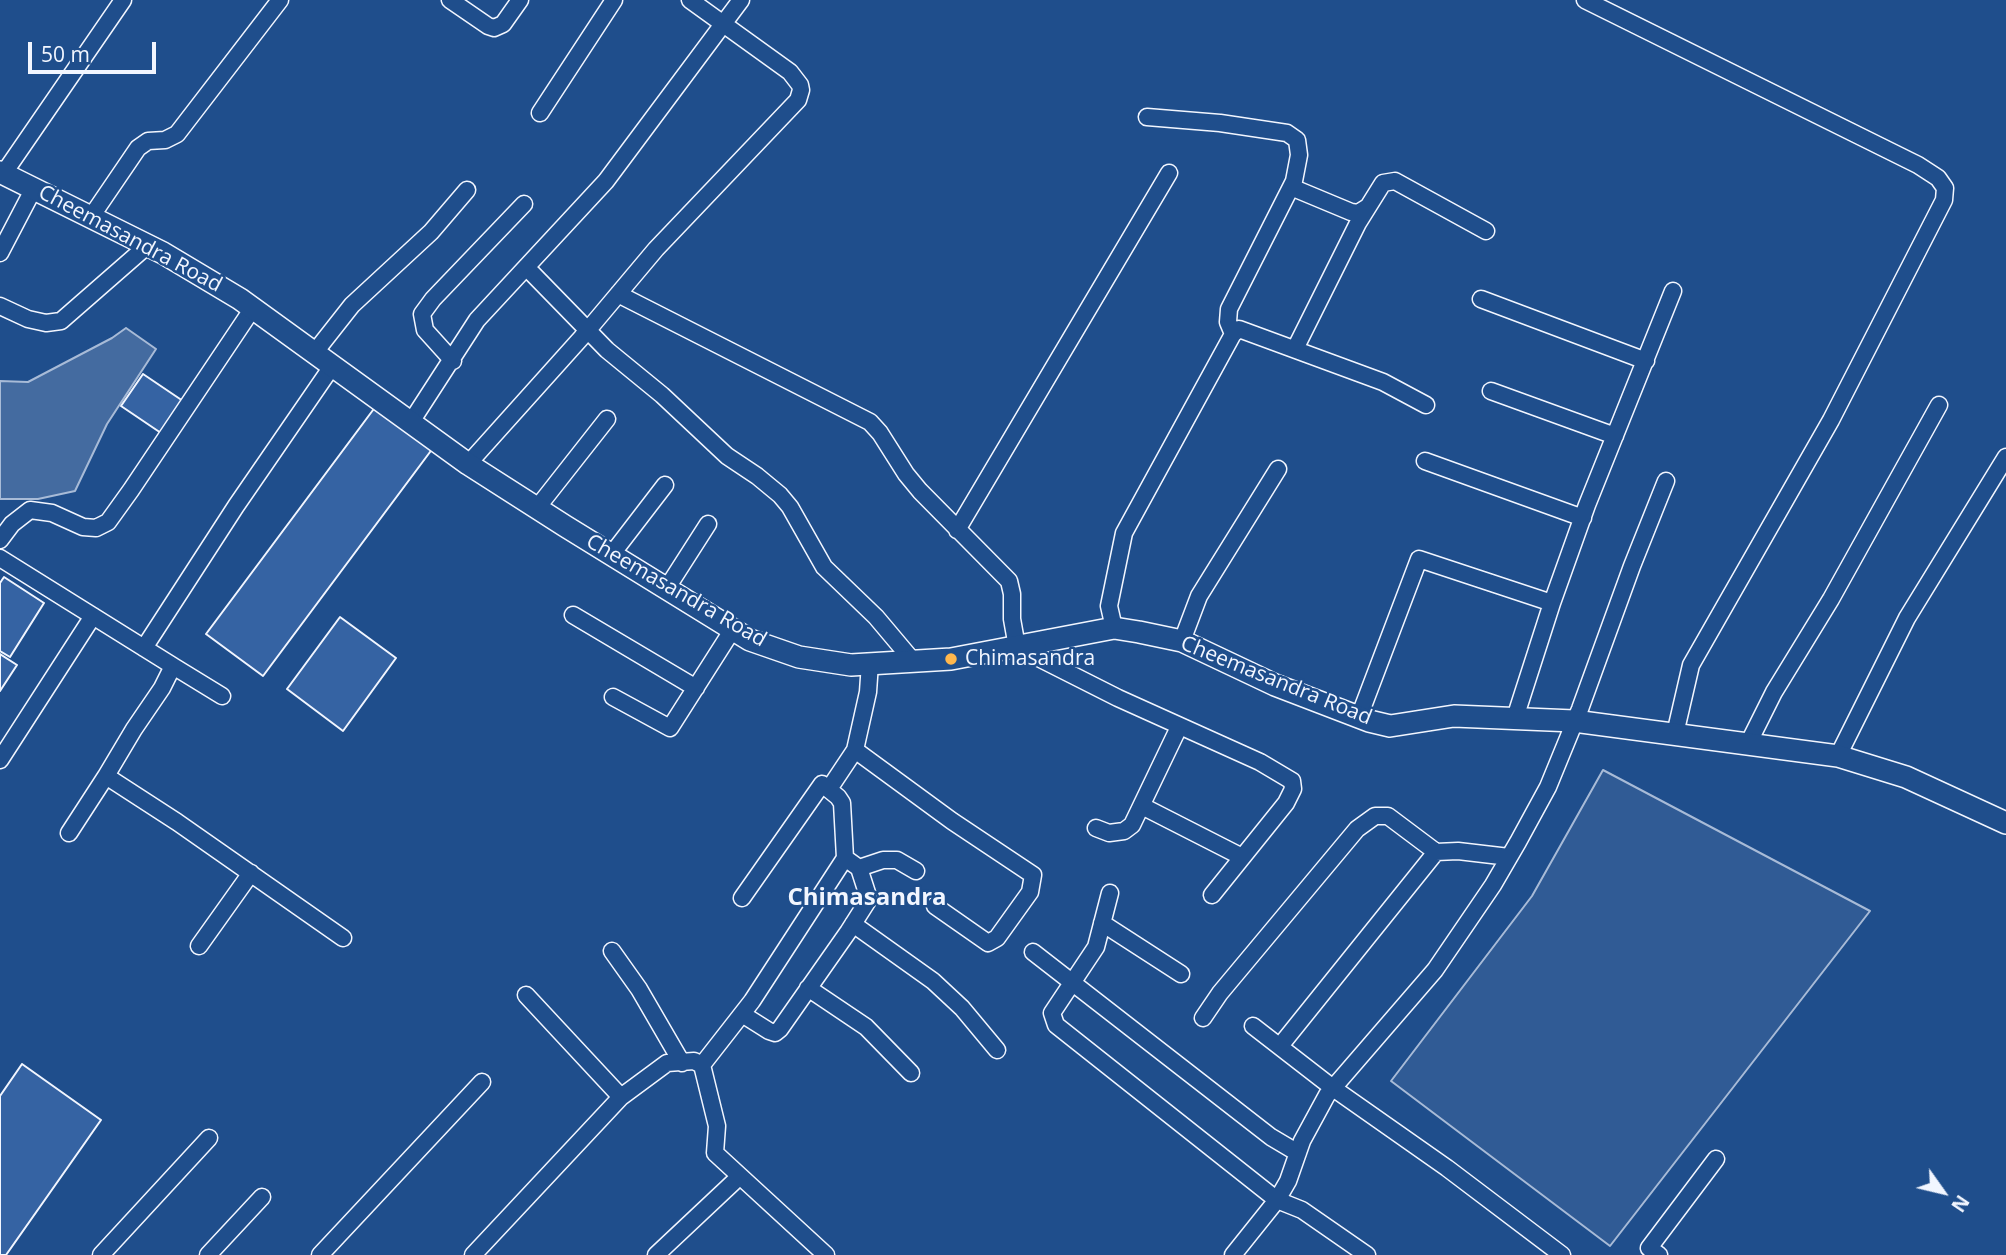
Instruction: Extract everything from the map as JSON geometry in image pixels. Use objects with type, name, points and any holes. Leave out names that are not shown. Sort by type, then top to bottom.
[{"type":"street","points":[[2,173],[123,0]]},
{"type":"street","points":[[91,217],[138,148],[148,141],[165,140],[177,134],[280,0]]},
{"type":"street","points":[[450,0],[494,28],[503,24],[520,0]]},
{"type":"street","points":[[540,113],[614,0]]},
{"type":"street","points":[[468,464],[656,249],[780,121],[800,96],[797,79],[790,72],[690,0]]},
{"type":"street","points":[[411,422],[453,361],[477,320],[606,181],[741,0]]},
{"type":"street","points":[[1585,0],[1918,164],[1938,178],[1945,188],[1944,200],[1832,420],[1691,665],[1675,734]]},
{"type":"street","points":[[1147,117],[1220,123],[1292,135],[1297,140],[1299,155],[1291,187],[1229,309],[1227,322],[1233,334]]},
{"type":"street","name":"Cheemasandra Road","points":[[2,173],[148,245],[253,308],[468,464],[750,640],[799,657],[852,665],[951,659],[1114,628],[1182,641],[1275,685],[1390,726],[1454,716],[1574,721],[1838,756],[1906,776],[2006,823]]},
{"type":"street","points":[[957,530],[1169,173]]},
{"type":"street","points":[[1295,349],[1366,208],[1383,183],[1395,181],[1486,231]]},
{"type":"street","points":[[1291,187],[1351,212],[1358,213],[1366,208]]},
{"type":"street","points":[[2,243],[34,188]]},
{"type":"street","points":[[315,352],[352,305],[431,232],[467,190]]},
{"type":"street","points":[[453,361],[425,330],[422,314],[433,299],[524,204]]},
{"type":"street","points":[[0,306],[28,319],[46,323],[61,321],[148,245]]},
{"type":"street","points":[[526,267],[586,331],[662,395],[727,456],[780,495],[790,507],[824,567],[876,617],[913,661]]},
{"type":"street","points":[[1515,719],[1552,603],[1583,518],[1673,291]]},
{"type":"street","points":[[618,294],[870,422],[906,474],[1009,582],[1017,647],[1179,727],[1260,762],[1292,781],[1293,789],[1286,803],[1212,895]]},
{"type":"street","points":[[1481,299],[1646,361]]},
{"type":"street","points":[[0,540],[12,524],[30,510],[52,513],[83,527],[96,527],[108,522],[253,308]]},
{"type":"street","points":[[1114,628],[1109,606],[1124,533],[1233,334],[1239,329],[1383,382],[1426,405]]},
{"type":"street","points":[[145,648],[236,506],[333,365]]},
{"type":"street","points":[[1491,391],[1615,436]]},
{"type":"street","points":[[1748,744],[1774,692],[1830,599],[1939,405]]},
{"type":"street","points":[[537,508],[607,419]]},
{"type":"street","points":[[1838,756],[1908,618],[2006,457]]},
{"type":"street","points":[[1425,461],[1583,518]]},
{"type":"street","points":[[1182,641],[1199,596],[1278,469]]},
{"type":"street","points":[[1233,1255],[1278,1200],[1317,1111],[1333,1088],[1435,970],[1467,925],[1509,857],[1548,787],[1622,590],[1667,481]]},
{"type":"street","points":[[612,555],[664,485]]},
{"type":"street","points":[[667,589],[708,524]]},
{"type":"street","points":[[0,558],[222,696]]},
{"type":"street","points":[[1359,717],[1419,559],[1552,603]]},
{"type":"street","points":[[573,615],[696,688]]},
{"type":"street","points":[[0,760],[93,616]]},
{"type":"street","points":[[613,697],[670,728],[733,629]]},
{"type":"street","points":[[829,789],[855,750],[868,692],[870,663]]},
{"type":"street","points":[[69,833],[162,688],[173,666]]},
{"type":"street","points":[[1096,828],[1110,833],[1125,831],[1132,825],[1179,727]]},
{"type":"street","points":[[855,750],[1032,875],[1030,892],[997,938],[988,943],[935,906]]},
{"type":"street","points":[[106,776],[343,938]]},
{"type":"street","points":[[742,898],[822,784],[829,789],[842,803],[852,863],[869,899],[780,1029],[775,1032],[742,1014]]},
{"type":"street","points":[[1142,806],[1242,857]]},
{"type":"street","points":[[1203,1018],[1220,993],[1357,829],[1375,816],[1388,816],[1436,852],[1458,851],[1509,857]]},
{"type":"street","points":[[1280,1046],[1436,852]]},
{"type":"street","points":[[702,1065],[852,863],[897,860],[916,871]]},
{"type":"street","points":[[199,946],[251,873]]},
{"type":"street","points":[[1110,893],[1096,947],[1052,1013],[1056,1026],[1278,1200],[1301,1210],[1367,1255]]},
{"type":"street","points":[[1102,923],[1181,974]]},
{"type":"street","points":[[853,924],[933,981],[962,1008],[997,1050]]},
{"type":"street","points":[[612,951],[639,989],[682,1063]]},
{"type":"street","points":[[1033,952],[1271,1137],[1298,1153]]},
{"type":"street","points":[[808,988],[866,1027],[911,1073]]},
{"type":"street","points":[[526,995],[621,1097]]},
{"type":"street","points":[[1253,1026],[1333,1088],[1436,1160],[1562,1255]]},
{"type":"street","points":[[473,1255],[621,1097],[667,1063],[694,1062],[702,1065]]},
{"type":"street","points":[[702,1065],[718,1126],[715,1153],[826,1255]]},
{"type":"street","points":[[320,1255],[482,1082]]},
{"type":"street","points":[[101,1255],[209,1138]]},
{"type":"street","points":[[1659,1255],[1649,1248],[1716,1159]]},
{"type":"street","points":[[656,1255],[739,1177]]},
{"type":"street","points":[[208,1255],[262,1197]]},
{"type":"shaded area","points":[[126,328],[156,349],[107,424],[75,491],[38,499],[0,499],[0,381],[28,382]]},
{"type":"shaded area","points":[[1603,770],[1870,911],[1610,1246],[1391,1081],[1532,896]]},
{"type":"building","points":[[143,374],[183,401],[161,433],[121,406]]},
{"type":"building","points":[[376,406],[433,448],[263,676],[206,634]]},
{"type":"building","points":[[4,577],[44,603],[10,657],[0,651],[0,583]]},
{"type":"building","points":[[340,617],[396,658],[343,731],[287,689]]},
{"type":"building","points":[[0,654],[17,665],[0,691]]},
{"type":"building","points":[[22,1064],[101,1120],[6,1255],[0,1255],[0,1096]]},
{"type":"place","name":"Chimasandra","points":[[951,659]]},
{"type":"district","name":"Chimasandra","points":[[867,898]]}]
